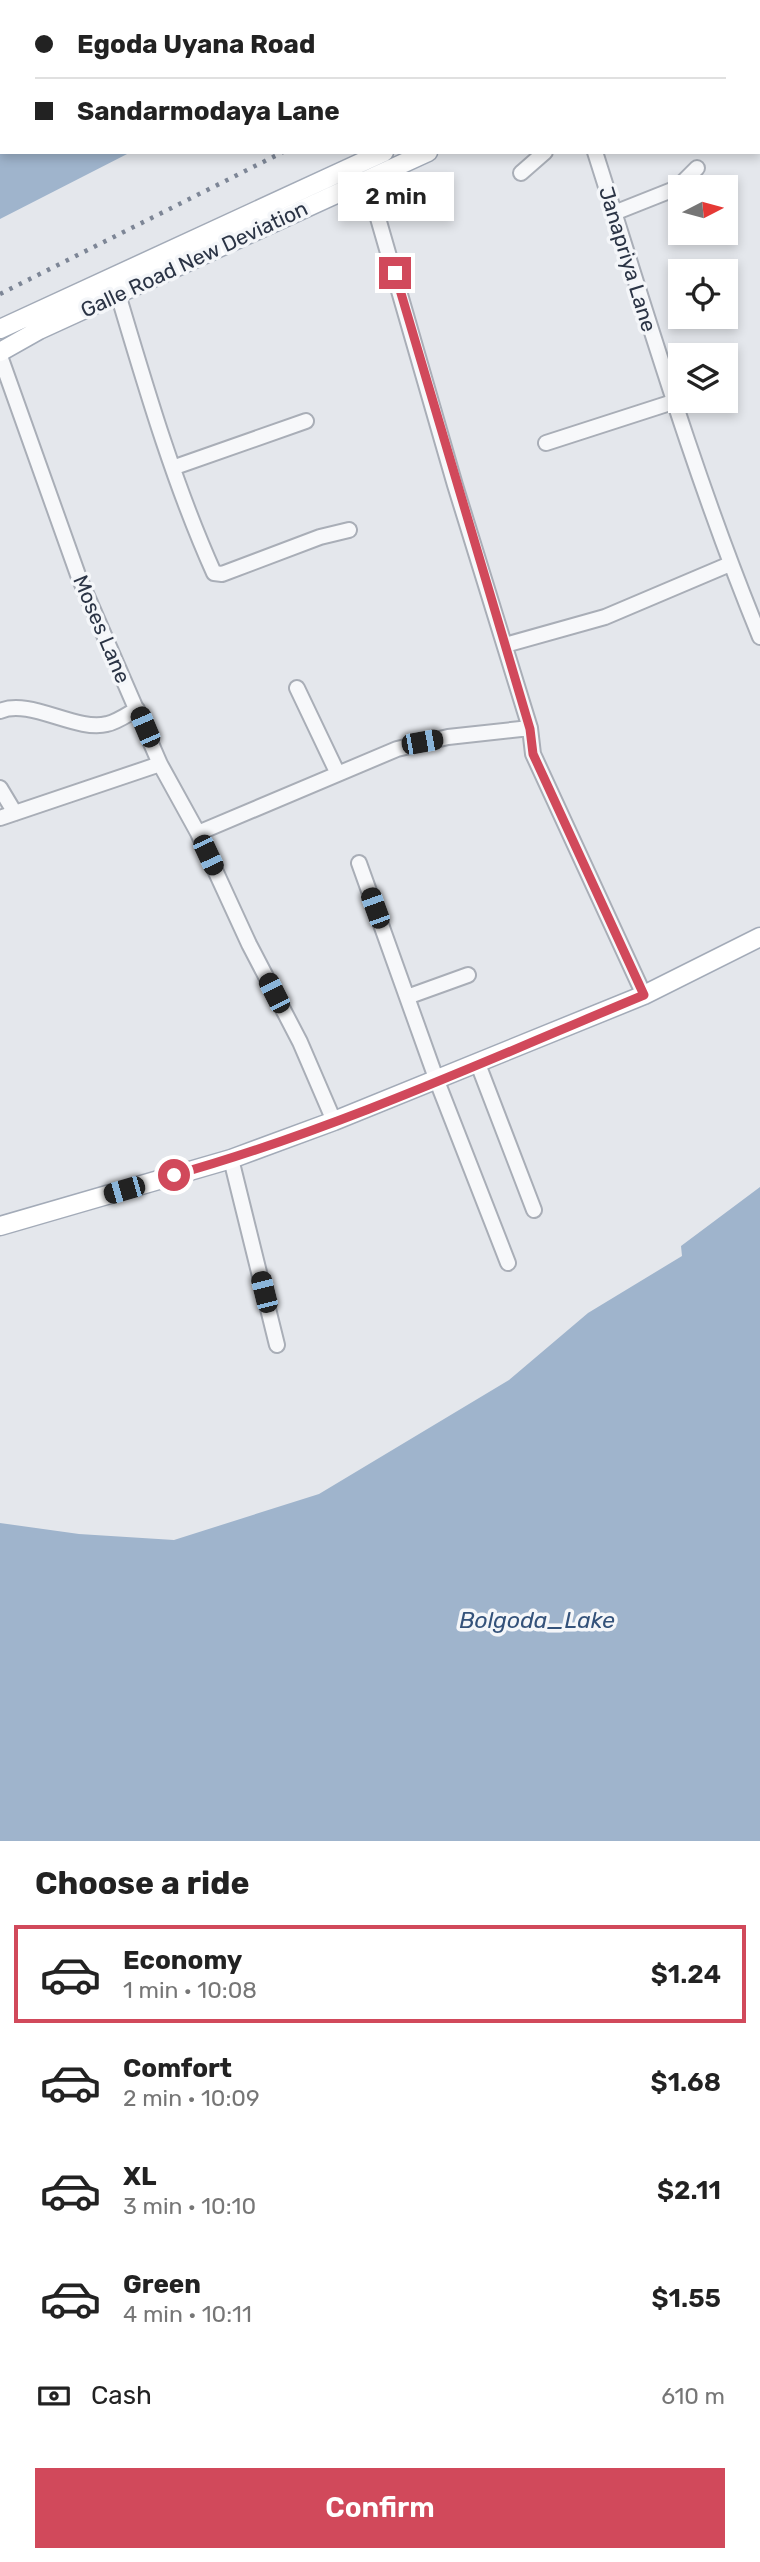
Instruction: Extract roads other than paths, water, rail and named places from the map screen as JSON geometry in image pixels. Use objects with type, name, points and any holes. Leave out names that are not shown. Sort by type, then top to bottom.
[{"type":"main road","name":"Galle Road New Deviation","points":[[0,330],[380,154]]},
{"type":"main road","name":"Galle Road New Deviation","points":[[0,354],[39,330],[424,154]]},
{"type":"main road","points":[[0,1227],[230,1159],[334,1121],[644,995],[760,936]]},
{"type":"street","points":[[521,173],[543,154]]},
{"type":"street","name":"Janapriya Lane","points":[[595,154],[668,386]]},
{"type":"street","points":[[614,213],[677,188],[697,168]]},
{"type":"street","points":[[368,180],[455,485],[530,729],[533,754],[644,995]]},
{"type":"street","points":[[118,294],[198,538],[214,573],[222,574],[320,537],[349,530]]},
{"type":"street","name":"Moses Lane","points":[[0,354],[78,575],[160,764],[198,833],[249,944],[300,1042],[334,1121]]},
{"type":"street","points":[[546,443],[668,404]]},
{"type":"street","name":"Janapriya Lane","points":[[677,413],[730,564],[760,638]]},
{"type":"street","points":[[174,467],[306,421]]},
{"type":"street","points":[[505,645],[605,617],[730,564]]},
{"type":"street","points":[[298,688],[337,772]]},
{"type":"street","points":[[0,711],[10,707],[24,708],[46,716],[106,725],[137,709]]},
{"type":"street","points":[[198,833],[337,772],[422,742],[530,729]]},
{"type":"street","points":[[0,818],[160,764]]},
{"type":"street","points":[[0,788],[15,814]]},
{"type":"street","points":[[359,863],[437,1081],[509,1263]]},
{"type":"street","points":[[407,997],[468,975]]},
{"type":"street","points":[[478,1064],[534,1210]]},
{"type":"street","points":[[230,1159],[277,1345]]},
{"type":"water","points":[[0,154],[127,154],[0,219]]},
{"type":"water","name":"Bolgoda_Lake","points":[[760,1187],[760,1841],[0,1841],[0,1523],[79,1534],[174,1540],[319,1494],[509,1380],[588,1313],[682,1256],[681,1246]]},
{"type":"railway","points":[[0,294],[279,154]]}]
